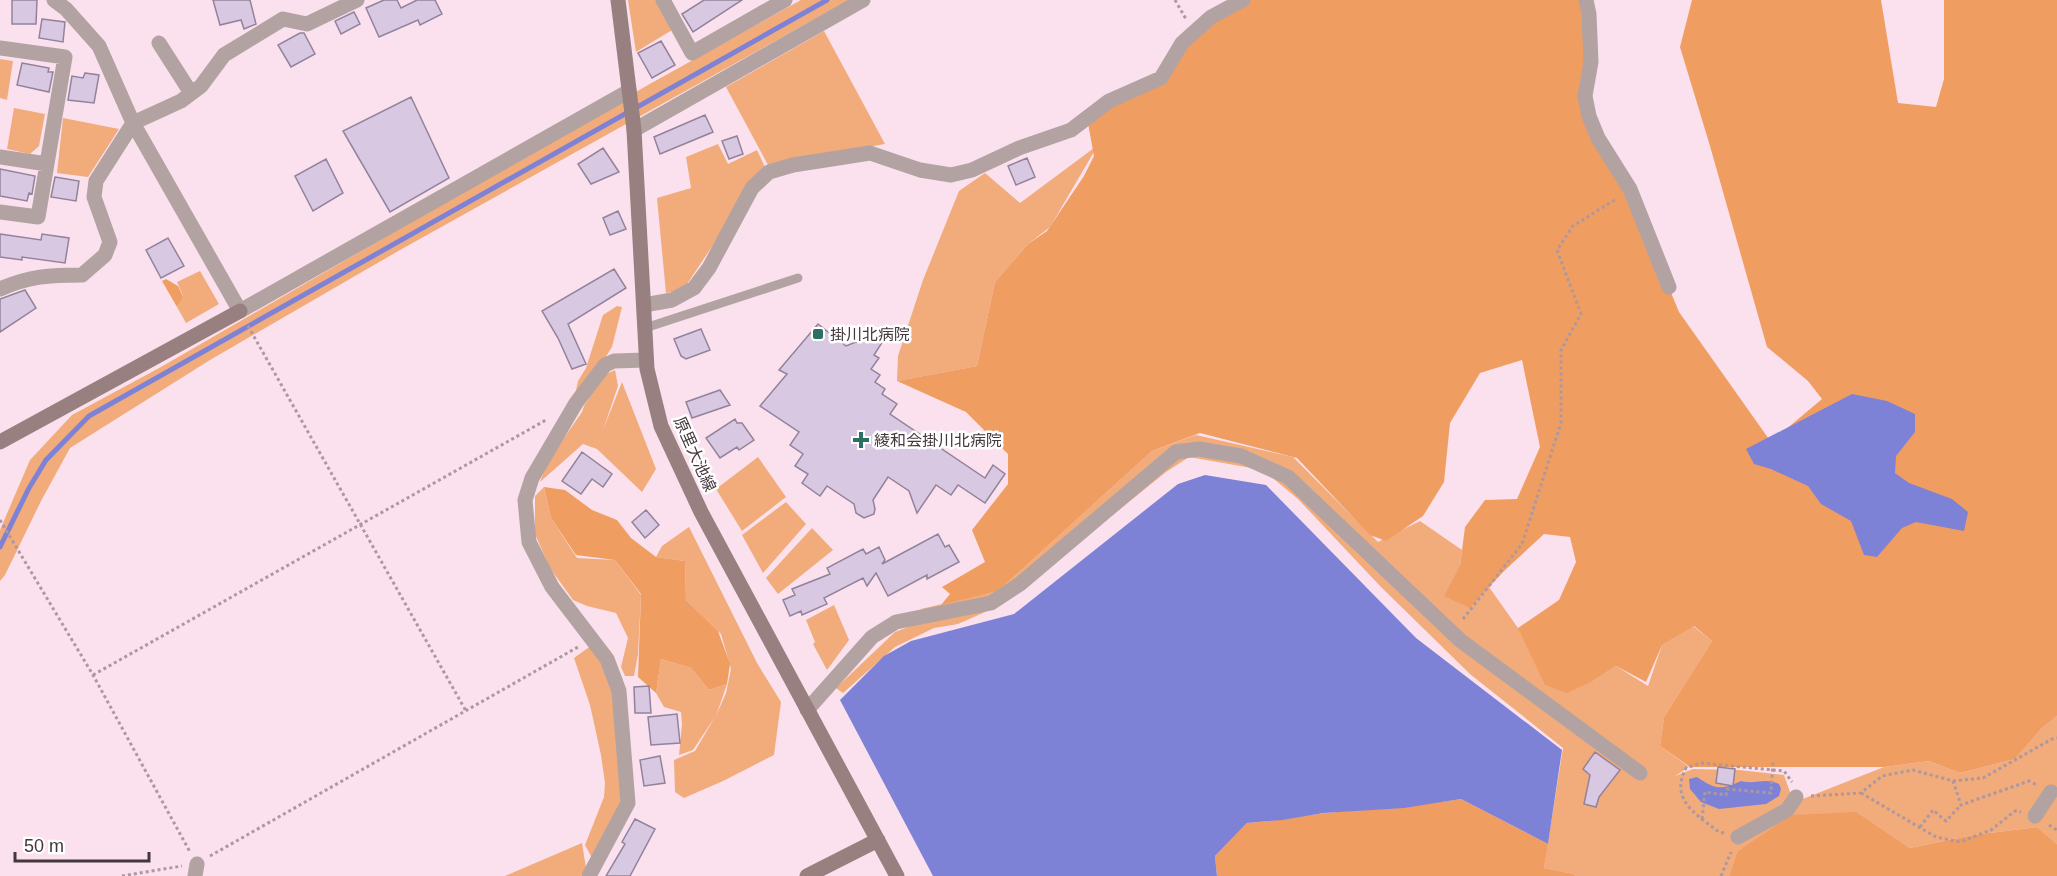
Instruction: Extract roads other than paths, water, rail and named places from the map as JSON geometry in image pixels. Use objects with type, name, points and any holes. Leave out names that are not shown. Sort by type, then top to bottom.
[{"type":"main road","name":"原里大池線","points":[[618,0],[633,128],[646,360],[661,426],[701,513],[897,876]]},
{"type":"main road","points":[[0,442],[242,315]]},
{"type":"main road","points":[[807,876],[878,840]]},
{"type":"street","points":[[54,0],[66,9],[99,46],[133,123],[242,315],[629,95]]},
{"type":"street","points":[[0,289],[19,280],[46,275],[81,275],[105,255],[110,242],[94,197],[96,181],[133,123],[181,101],[201,86],[224,55],[283,19],[307,24],[357,0]]},
{"type":"street","points":[[663,0],[692,53],[785,0]]},
{"type":"street","points":[[633,128],[863,0]]},
{"type":"street","points":[[644,305],[672,300],[694,288],[709,268],[752,188],[770,172],[793,165],[870,153],[920,170],[951,175],[972,170],[1019,148],[1071,130],[1109,101],[1161,78],[1182,43],[1211,17],[1243,0]]},
{"type":"street","points":[[1586,0],[1591,62],[1585,96],[1588,114],[1598,138],[1630,189],[1669,287]]},
{"type":"street","points":[[159,43],[191,93]]},
{"type":"street","points":[[0,48],[65,57],[38,218],[0,212]]},
{"type":"street","points":[[0,157],[47,164]]},
{"type":"street","points":[[589,876],[628,803],[619,691],[607,659],[552,587],[529,542],[525,500],[532,478],[554,440],[576,403],[605,365],[614,361],[646,360]]},
{"type":"street","points":[[807,710],[872,637],[896,622],[991,603],[1020,584],[1176,452],[1199,449],[1241,456],[1288,477],[1452,633],[1640,773]]},
{"type":"street","points":[[2035,816],[2051,792]]},
{"type":"street","points":[[1738,837],[1787,810],[1796,797]]},
{"type":"lane","points":[[645,328],[798,278]]},
{"type":"water","points":[[1852,394],[1887,401],[1915,414],[1915,432],[1896,456],[1895,473],[1909,483],[1952,499],[1968,512],[1964,531],[1916,522],[1902,528],[1877,557],[1864,555],[1851,521],[1821,504],[1808,486],[1754,464],[1746,449]]},
{"type":"water","points":[[1205,475],[1266,485],[1416,638],[1562,750],[1548,844],[1461,799],[1404,808],[1324,813],[1247,823],[1215,856],[1217,876],[933,876],[840,700],[884,656],[911,641],[1014,614],[1178,484]]},
{"type":"water","points":[[1697,777],[1719,787],[1741,781],[1769,781],[1779,784],[1781,789],[1779,796],[1766,804],[1719,809],[1701,802],[1690,789],[1689,779]]},
{"type":"waterway","points":[[0,547],[29,488],[46,460],[89,416],[827,0]]},
{"type":"place","name":"掛川北病院","points":[[818,334]]},
{"type":"place","name":"綾和会掛川北病院","points":[[861,440]]}]
